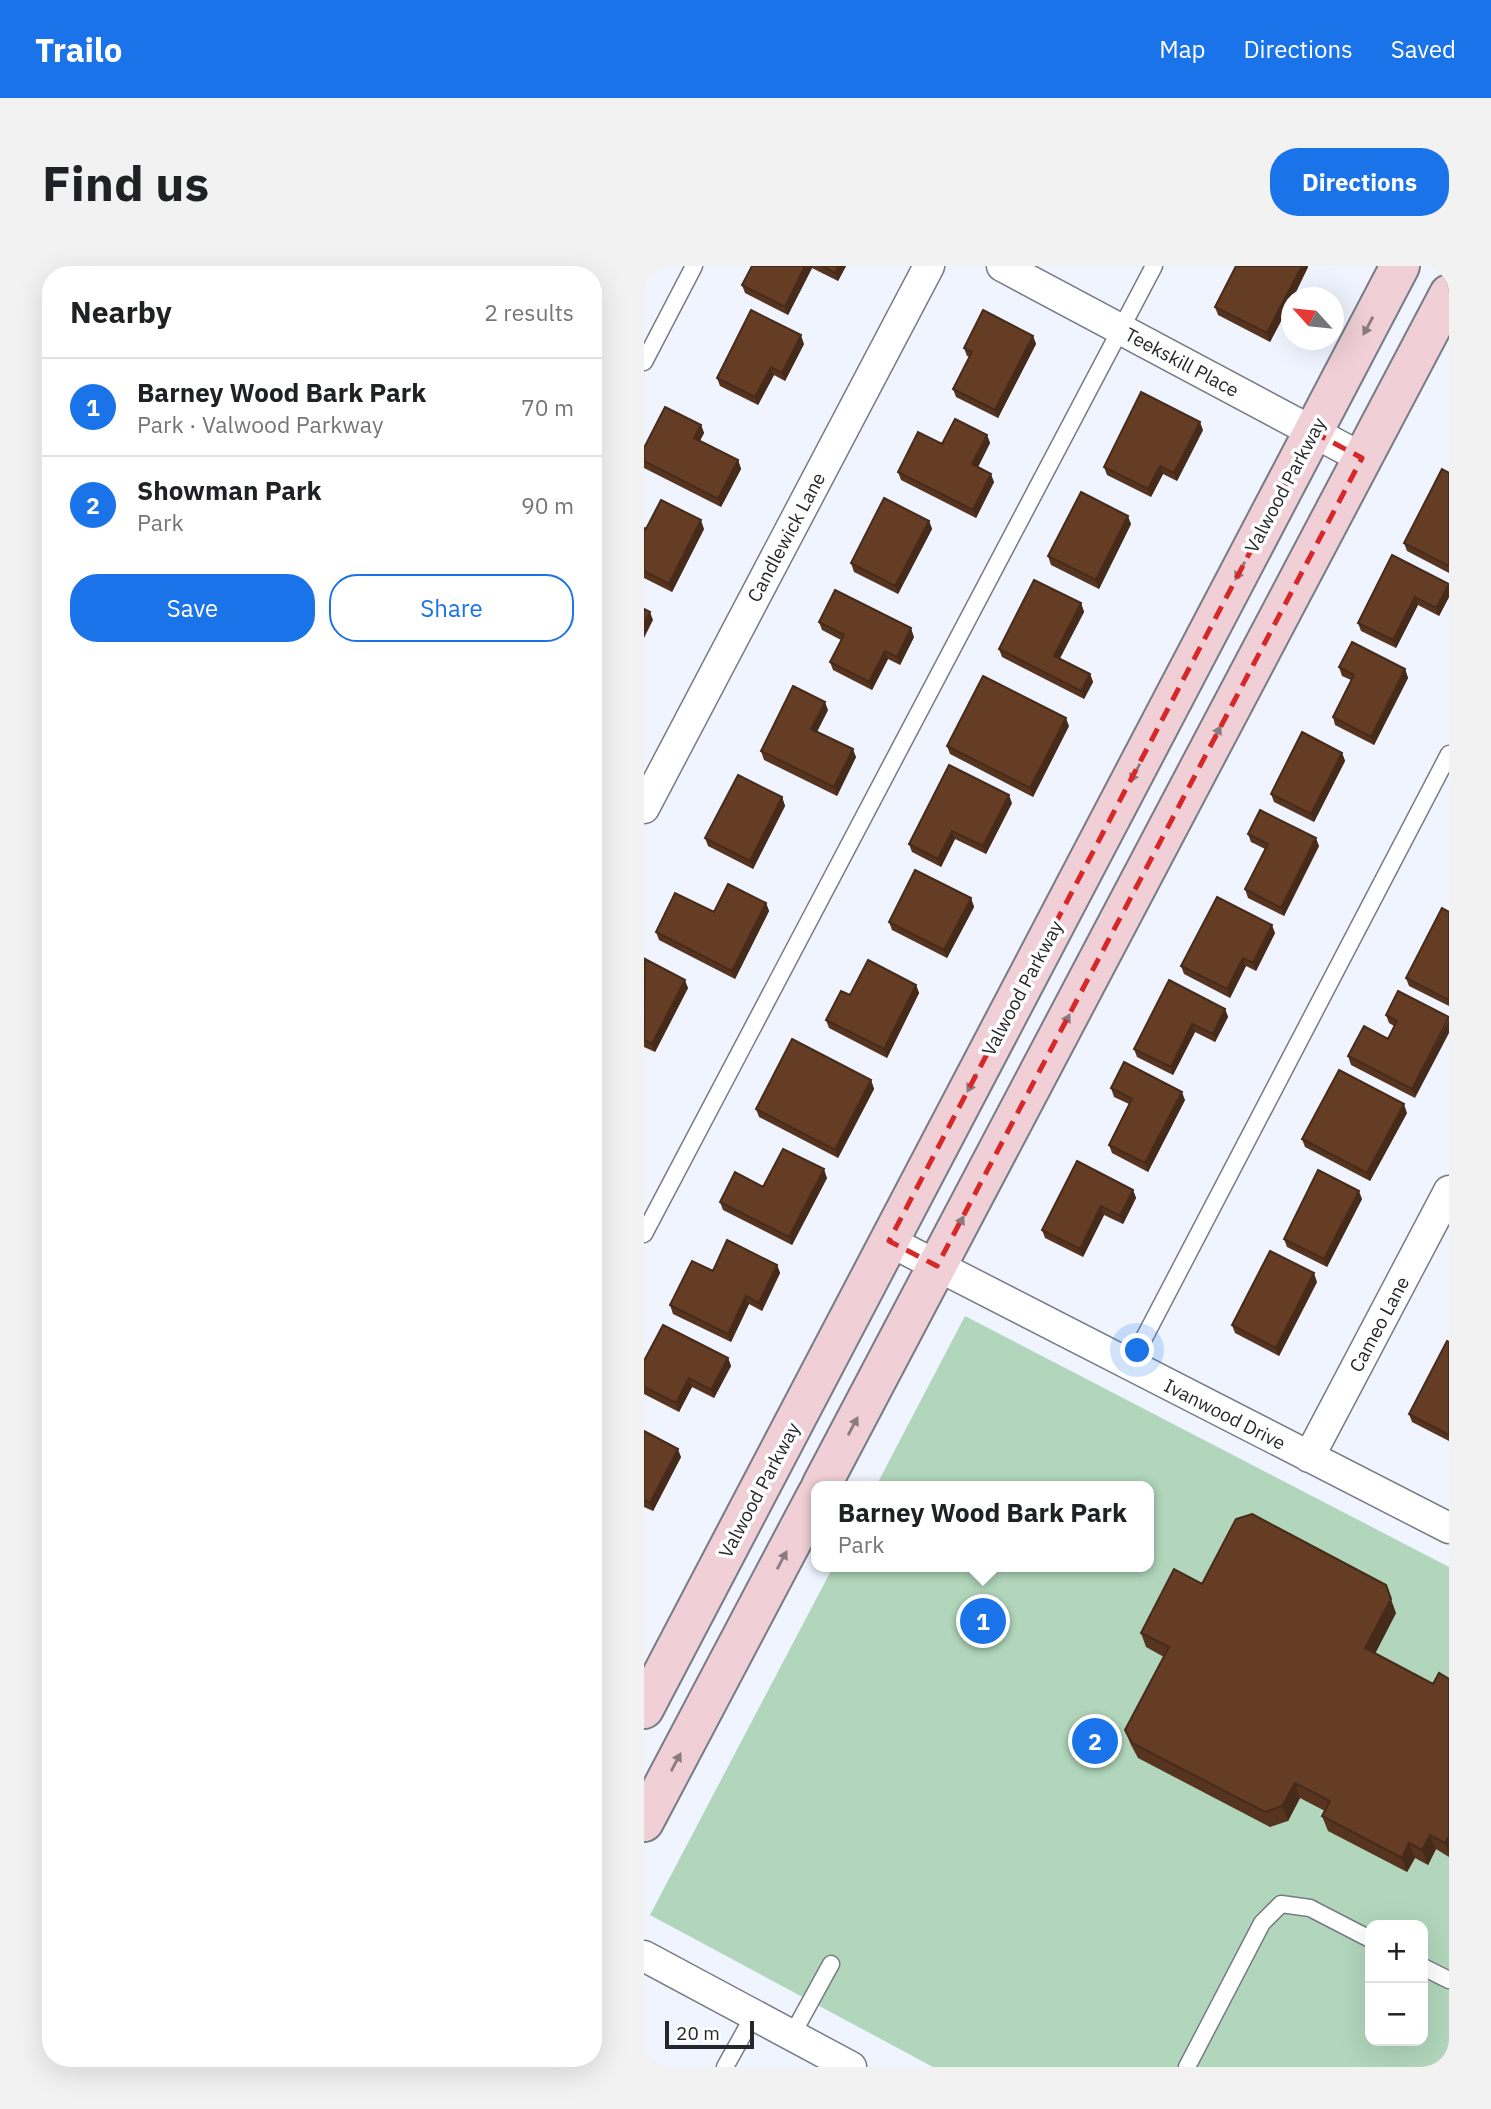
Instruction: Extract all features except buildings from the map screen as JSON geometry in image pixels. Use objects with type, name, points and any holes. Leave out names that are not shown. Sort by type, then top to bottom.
[{"type":"main road","name":"Valwood Parkway","points":[[644,1709],[1400,266]]},
{"type":"main road","points":[[824,1481],[1449,294]]},
{"type":"main road","points":[[644,1822],[811,1505]]},
{"type":"street","name":"Candlewick Lane","points":[[644,808],[929,266]]},
{"type":"street","name":"Teekskill Place","points":[[1002,266],[1362,458]]},
{"type":"street","name":"Cameo Lane","points":[[1309,1457],[1449,1191]]},
{"type":"street","name":"Ivanwood Drive","points":[[889,1241],[1449,1528]]},
{"type":"street","points":[[644,1956],[851,2067]]},
{"type":"lane","points":[[644,362],[694,266]]},
{"type":"lane","points":[[644,1234],[1154,266]]},
{"type":"lane","points":[[1130,1365],[1449,754]]},
{"type":"lane","points":[[1188,2067],[1262,1923],[1281,1904],[1310,1908],[1365,1936]]},
{"type":"lane","points":[[792,2035],[831,1964]]},
{"type":"lane","points":[[1428,1970],[1449,1980]]},
{"type":"lane","points":[[725,2067],[754,2015]]},
{"type":"highlighted area","points":[[1313,432],[1362,458],[937,1266],[889,1241]]},
{"type":"green space","points":[[965,1316],[1449,1567],[1449,2067],[933,2067],[650,1915],[830,1572],[1154,1572],[1154,1481],[879,1481]]},
{"type":"place","name":"Barney Wood Bark Park","points":[[983,1621]]},
{"type":"place","name":"Showman Park","points":[[1095,1741]]}]
